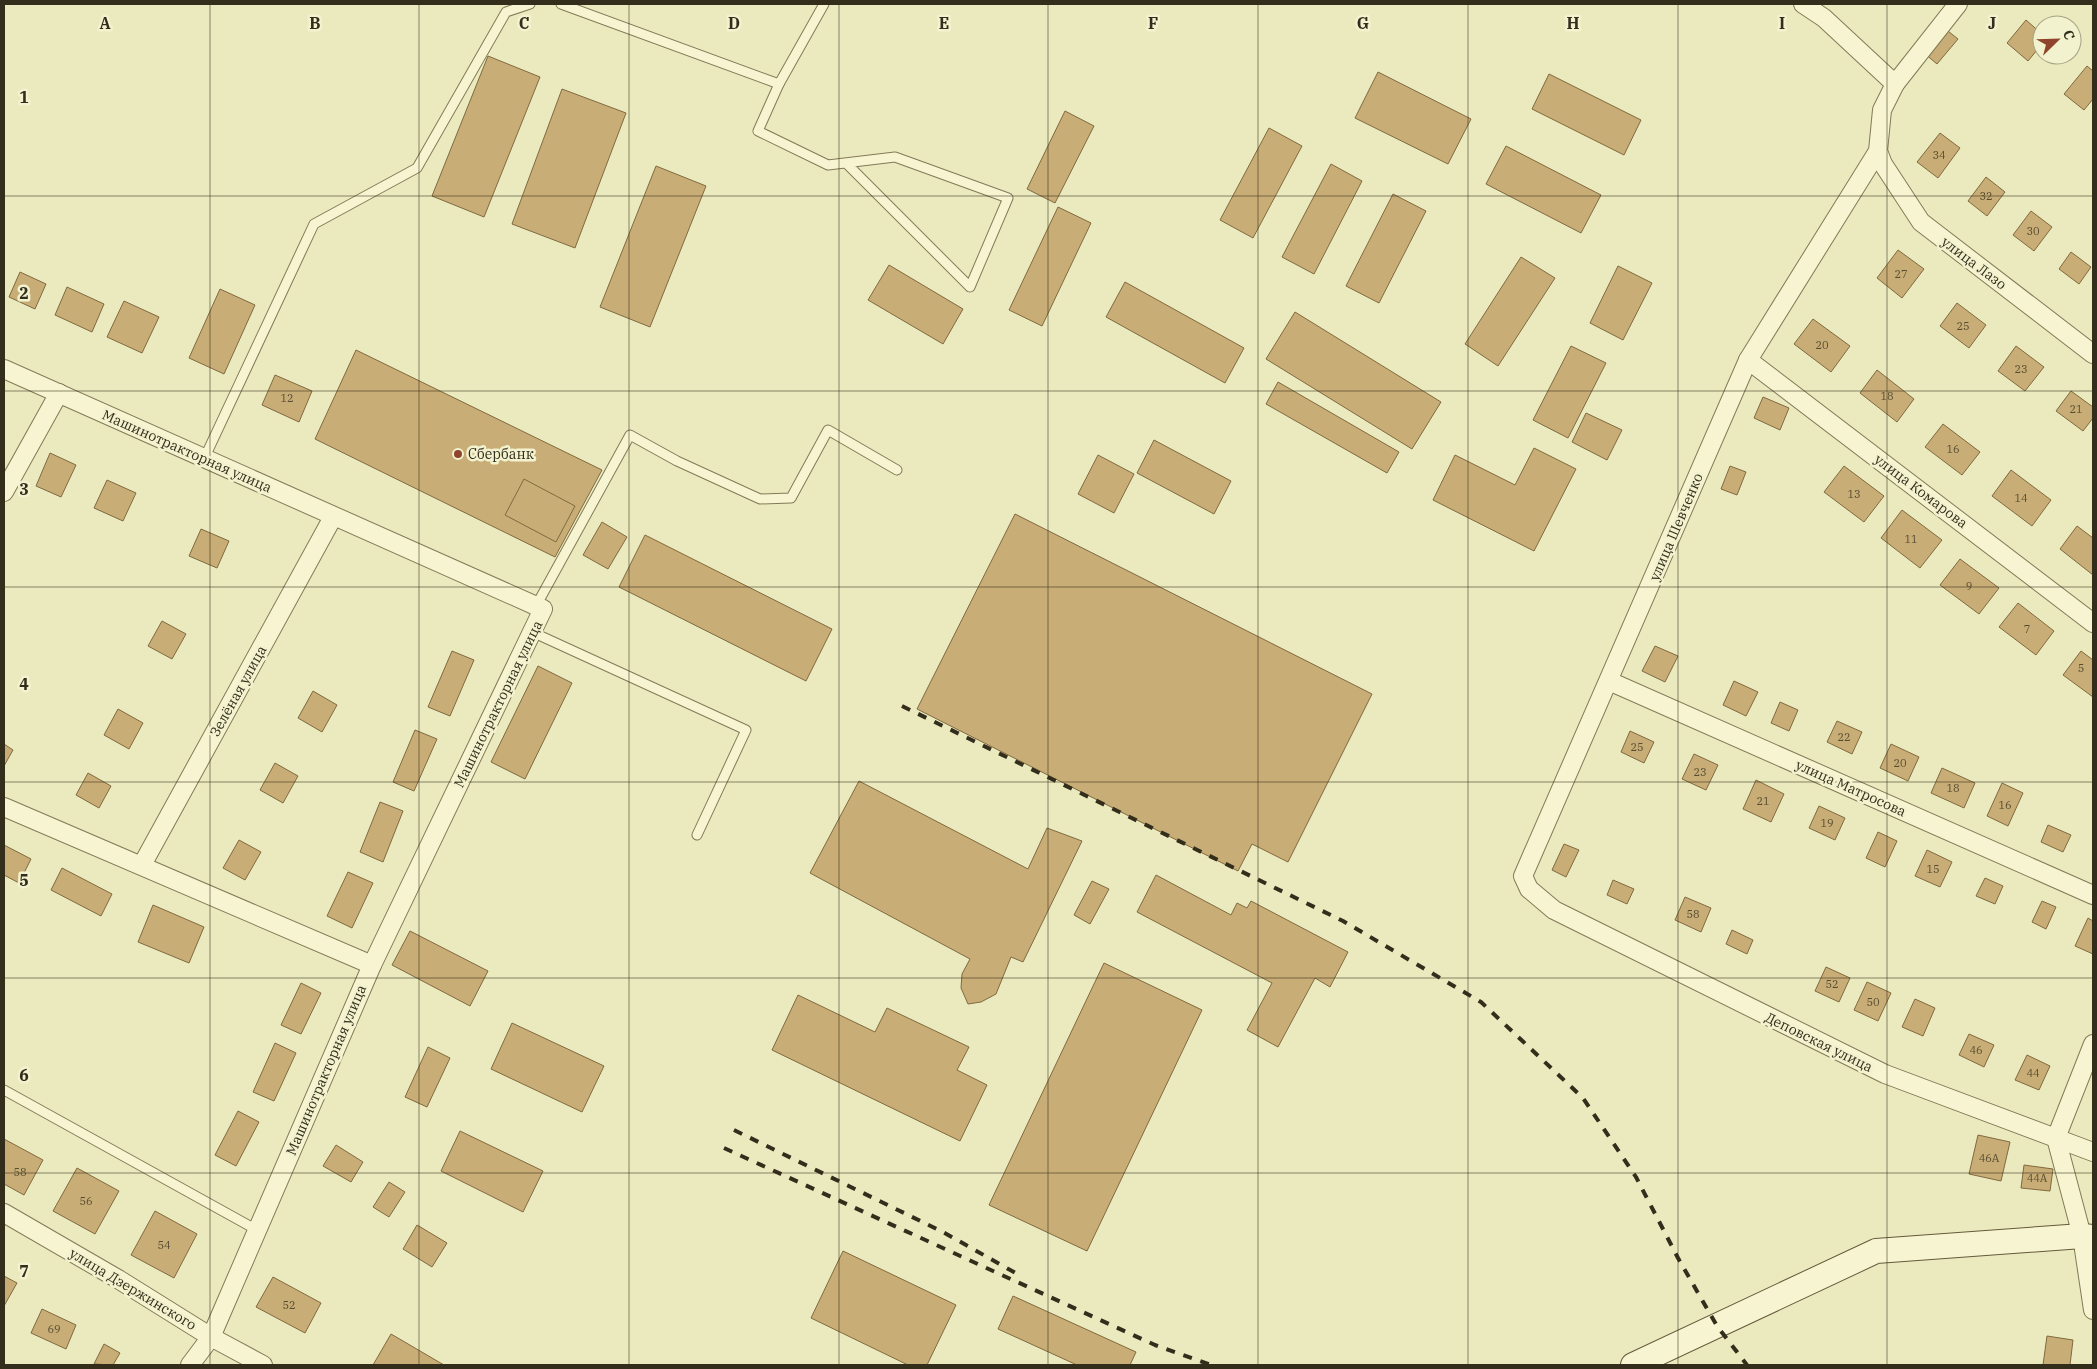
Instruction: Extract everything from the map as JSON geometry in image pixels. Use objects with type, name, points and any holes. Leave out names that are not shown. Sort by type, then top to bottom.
[{"type":"street","points":[[1803,4],[1824,18],[1894,84]]},
{"type":"street","points":[[1878,151],[1882,110],[1894,84],[1958,4]]},
{"type":"street","name":"улица Лазо","points":[[1878,151],[1883,164],[1921,222],[2093,354]]},
{"type":"street","name":"улица Шевченко","points":[[1554,910],[1529,889],[1523,876],[1748,360],[1878,151]]},
{"type":"street","name":"улица Комарова","points":[[1748,360],[2093,623]]},
{"type":"street","name":"Машинотракторная улица","points":[[4,369],[543,610],[372,965],[211,1337],[190,1365]]},
{"type":"street","points":[[4,492],[59,394]]},
{"type":"street","name":"Зелёная улица","points":[[142,865],[333,517]]},
{"type":"street","name":"улица Матросова","points":[[1609,681],[2093,895]]},
{"type":"street","points":[[4,807],[372,965]]},
{"type":"street","name":"Деповская улица","points":[[1554,910],[1885,1074],[2093,1152]]},
{"type":"street","points":[[2093,1044],[2056,1138],[2088,1236],[2093,1310]]},
{"type":"street","name":"улица Дзержинского","points":[[4,1213],[118,1278],[211,1337],[263,1365]]},
{"type":"street","points":[[1633,1365],[1876,1251],[2088,1236]]},
{"type":"lane","points":[[204,459],[314,224],[417,168],[506,12],[530,4]]},
{"type":"lane","points":[[561,4],[779,84]]},
{"type":"lane","points":[[824,4],[779,84],[758,131],[828,165],[895,157],[1008,198],[970,287],[846,163]]},
{"type":"lane","points":[[536,606],[630,435],[676,461],[760,498],[791,498],[828,430],[897,470]]},
{"type":"lane","points":[[532,632],[746,730],[697,835]]},
{"type":"lane","points":[[4,1090],[257,1230]]},
{"type":"building","points":[[2026,20],[2032,25],[2032,56],[2028,61],[2007,43]]},
{"type":"building","points":[[1938,23],[1958,39],[1937,64],[1918,48]]},
{"type":"building","points":[[488,56],[540,77],[484,217],[432,196]]},
{"type":"building","points":[[2087,66],[2093,71],[2093,99],[2084,110],[2064,94]]},
{"type":"building","points":[[1378,72],[1471,119],[1448,164],[1355,118]]},
{"type":"building","points":[[1549,74],[1641,120],[1624,155],[1532,109]]},
{"type":"building","points":[[562,89],[626,113],[575,248],[512,224]]},
{"type":"building","points":[[1065,111],[1094,126],[1055,203],[1027,189]]},
{"type":"building","points":[[1269,128],[1302,146],[1253,238],[1220,220]]},
{"type":"building","points":[[1940,133],[1960,148],[1938,178],[1917,162]]},
{"type":"building","points":[[1506,146],[1601,195],[1581,233],[1486,184]]},
{"type":"building","points":[[1331,164],[1362,181],[1314,274],[1282,257]]},
{"type":"building","points":[[656,166],[706,186],[650,327],[600,307]]},
{"type":"building","points":[[1986,177],[2005,192],[1987,216],[1968,201]]},
{"type":"building","points":[[1393,194],[1426,211],[1379,303],[1346,286]]},
{"type":"building","points":[[1058,207],[1091,223],[1042,326],[1009,310]]},
{"type":"building","points":[[2031,211],[2052,227],[2034,251],[2013,235]]},
{"type":"building","points":[[1898,250],[1924,269],[1902,298],[1877,278]]},
{"type":"building","points":[[2071,252],[2091,267],[2079,284],[2059,269]]},
{"type":"building","points":[[1521,257],[1555,278],[1498,366],[1465,344]]},
{"type":"building","points":[[889,265],[963,309],[943,344],[868,300]]},
{"type":"building","points":[[1618,266],[1652,283],[1623,340],[1590,323]]},
{"type":"building","points":[[20,272],[46,284],[35,309],[9,297]]},
{"type":"building","points":[[1125,282],[1244,348],[1225,383],[1106,317]]},
{"type":"building","points":[[67,287],[104,304],[92,332],[55,315]]},
{"type":"building","points":[[220,289],[255,305],[224,374],[189,358]]},
{"type":"building","points":[[124,301],[159,317],[142,353],[107,337]]},
{"type":"building","points":[[1957,303],[1986,325],[1969,348],[1940,326]]},
{"type":"building","points":[[1295,312],[1441,402],[1412,449],[1266,359]]},
{"type":"building","points":[[1813,319],[1850,346],[1831,372],[1794,344]]},
{"type":"building","points":[[1571,346],[1606,363],[1568,438],[1533,420]]},
{"type":"building","points":[[2016,346],[2044,367],[2025,391],[1998,371]]},
{"type":"building","name":"Сбербанк","points":[[356,350],[602,470],[555,557],[315,439]]},
{"type":"building","points":[[1877,370],[1914,399],[1897,422],[1860,393]]},
{"type":"building","points":[[275,375],[312,391],[299,422],[262,405]]},
{"type":"building","points":[[1278,382],[1399,452],[1387,473],[1266,404]]},
{"type":"building","points":[[2071,391],[2093,407],[2093,418],[2083,431],[2056,411]]},
{"type":"building","points":[[1763,397],[1789,408],[1780,430],[1754,418]]},
{"type":"building","points":[[1586,413],[1622,430],[1607,460],[1572,442]]},
{"type":"building","points":[[1943,424],[1980,452],[1962,475],[1925,447]]},
{"type":"building","points":[[1154,440],[1231,481],[1214,514],[1137,473]]},
{"type":"building","points":[[1534,448],[1576,469],[1534,551],[1433,500],[1455,455],[1515,485]]},
{"type":"building","points":[[50,453],[76,465],[61,497],[36,486]]},
{"type":"building","points":[[1098,455],[1134,474],[1114,513],[1078,494]]},
{"type":"building","points":[[1730,466],[1746,472],[1737,495],[1721,489]]},
{"type":"building","points":[[1844,466],[1884,496],[1864,522],[1824,492]]},
{"type":"building","points":[[2011,470],[2051,500],[2032,526],[1992,496]]},
{"type":"building","points":[[524,479],[575,506],[556,542],[505,515]]},
{"type":"building","points":[[107,480],[136,493],[123,521],[94,508]]},
{"type":"building","points":[[1902,510],[1942,540],[1920,568],[1881,538]]},
{"type":"building","points":[[1015,514],[1372,694],[1288,862],[1252,844],[1238,871],[917,709]]},
{"type":"building","points":[[602,522],[627,537],[608,569],[583,555]]},
{"type":"building","points":[[2077,526],[2093,538],[2093,575],[2060,549]]},
{"type":"building","points":[[201,529],[229,541],[217,568],[189,556]]},
{"type":"building","points":[[645,535],[832,629],[806,681],[619,587]]},
{"type":"building","points":[[1960,559],[1999,588],[1979,614],[1940,585]]},
{"type":"building","points":[[2018,603],[2054,631],[2036,655],[1999,627]]},
{"type":"building","points":[[162,621],[186,634],[172,659],[148,646]]},
{"type":"building","points":[[1655,646],[1678,656],[1665,682],[1642,671]]},
{"type":"building","points":[[452,651],[474,660],[450,716],[428,707]]},
{"type":"building","points":[[2081,651],[2093,660],[2093,697],[2063,675]]},
{"type":"building","points":[[538,666],[572,683],[525,779],[491,762]]},
{"type":"building","points":[[1734,681],[1758,692],[1746,716],[1723,705]]},
{"type":"building","points":[[313,691],[337,705],[322,732],[298,718]]},
{"type":"building","points":[[1780,702],[1798,710],[1789,731],[1771,723]]},
{"type":"building","points":[[118,709],[143,723],[129,749],[104,735]]},
{"type":"building","points":[[1837,721],[1862,732],[1852,754],[1827,742]]},
{"type":"building","points":[[415,730],[437,739],[414,791],[393,782]]},
{"type":"building","points":[[1630,731],[1654,742],[1644,763],[1621,752]]},
{"type":"building","points":[[4,744],[13,750],[4,766]]},
{"type":"building","points":[[1891,744],[1919,757],[1908,781],[1880,768]]},
{"type":"building","points":[[1694,754],[1718,765],[1706,790],[1682,779]]},
{"type":"building","points":[[275,763],[298,776],[283,803],[260,790]]},
{"type":"building","points":[[1942,768],[1975,783],[1964,808],[1931,793]]},
{"type":"building","points":[[88,773],[111,786],[99,808],[76,795]]},
{"type":"building","points":[[1756,780],[1784,794],[1771,822],[1743,809]]},
{"type":"building","points":[[859,781],[1028,869],[1047,828],[1082,841],[1023,962],[1011,957],[996,994],[981,1002],[968,1004],[961,988],[962,974],[970,959],[810,873]]},
{"type":"building","points":[[2002,783],[2023,793],[2008,826],[1987,816]]},
{"type":"building","points":[[380,802],[403,811],[383,862],[360,852]]},
{"type":"building","points":[[1819,806],[1845,818],[1835,840],[1809,828]]},
{"type":"building","points":[[2048,825],[2071,835],[2063,852],[2041,842]]},
{"type":"building","points":[[1878,832],[1897,841],[1885,867],[1866,858]]},
{"type":"building","points":[[239,840],[261,852],[245,880],[223,868]]},
{"type":"building","points":[[1564,844],[1579,850],[1566,877],[1552,870]]},
{"type":"building","points":[[4,845],[31,859],[19,883],[4,875]]},
{"type":"building","points":[[1927,850],[1952,862],[1940,887],[1915,876]]},
{"type":"building","points":[[62,868],[112,894],[101,916],[51,890]]},
{"type":"building","points":[[348,872],[373,883],[352,928],[327,916]]},
{"type":"building","points":[[1156,875],[1231,915],[1237,903],[1247,908],[1251,901],[1348,952],[1330,987],[1315,978],[1278,1047],[1247,1030],[1272,983],[1137,912]]},
{"type":"building","points":[[1985,878],[2003,886],[1995,904],[1976,896]]},
{"type":"building","points":[[1613,880],[1634,889],[1627,904],[1607,895]]},
{"type":"building","points":[[1092,881],[1109,889],[1090,924],[1074,915]]},
{"type":"building","points":[[1685,897],[1711,908],[1701,932],[1675,920]]},
{"type":"building","points":[[2042,901],[2056,907],[2046,929],[2032,922]]},
{"type":"building","points":[[153,905],[204,927],[189,963],[138,942]]},
{"type":"building","points":[[2088,918],[2093,921],[2093,954],[2075,946]]},
{"type":"building","points":[[1732,930],[1753,940],[1747,954],[1726,944]]},
{"type":"building","points":[[410,931],[488,971],[470,1006],[392,965]]},
{"type":"building","points":[[1104,963],[1202,1010],[1087,1251],[989,1205]]},
{"type":"building","points":[[1826,967],[1850,978],[1839,1002],[1815,991]]},
{"type":"building","points":[[1867,982],[1891,993],[1878,1021],[1854,1010]]},
{"type":"building","points":[[301,983],[321,993],[301,1034],[281,1025]]},
{"type":"building","points":[[798,995],[875,1032],[887,1008],[969,1047],[957,1070],[987,1085],[960,1141],[772,1050]]},
{"type":"building","points":[[1915,999],[1935,1008],[1923,1036],[1902,1027]]},
{"type":"building","points":[[512,1023],[604,1066],[582,1112],[491,1069]]},
{"type":"building","points":[[1969,1034],[1994,1045],[1984,1067],[1959,1055]]},
{"type":"building","points":[[275,1043],[296,1053],[274,1101],[253,1092]]},
{"type":"building","points":[[428,1047],[450,1058],[427,1107],[405,1097]]},
{"type":"building","points":[[2027,1055],[2050,1066],[2039,1090],[2015,1080]]},
{"type":"building","points":[[238,1111],[259,1122],[236,1166],[215,1155]]},
{"type":"building","points":[[460,1131],[543,1171],[523,1212],[441,1171]]},
{"type":"building","points":[[1978,1135],[2010,1142],[2001,1181],[1969,1174]]},
{"type":"building","points":[[4,1139],[43,1160],[24,1195],[4,1184]]},
{"type":"building","points":[[336,1145],[363,1162],[351,1182],[323,1166]]},
{"type":"building","points":[[2024,1165],[2053,1169],[2050,1191],[2021,1188]]},
{"type":"building","points":[[77,1168],[119,1191],[95,1234],[53,1211]]},
{"type":"building","points":[[389,1182],[405,1192],[389,1217],[373,1207]]},
{"type":"building","points":[[155,1211],[197,1234],[174,1278],[131,1255]]},
{"type":"building","points":[[417,1225],[447,1243],[432,1267],[403,1249]]},
{"type":"building","points":[[843,1251],[956,1305],[927,1365],[908,1365],[811,1318]]},
{"type":"building","points":[[4,1276],[17,1283],[4,1306]]},
{"type":"building","points":[[273,1277],[321,1303],[305,1333],[256,1307]]},
{"type":"building","points":[[1013,1296],[1136,1352],[1130,1365],[1077,1365],[998,1329]]},
{"type":"building","points":[[42,1309],[76,1325],[66,1349],[31,1333]]},
{"type":"building","points":[[391,1334],[444,1365],[373,1365]]},
{"type":"building","points":[[2047,1336],[2073,1340],[2070,1365],[2043,1365]]},
{"type":"building","points":[[104,1344],[120,1353],[113,1365],[94,1364]]},
{"type":"railway","points":[[902,706],[1343,921],[1481,1002],[1583,1098],[1636,1177],[1678,1258],[1717,1326],[1747,1365]]},
{"type":"railway","points":[[734,1130],[943,1232],[1019,1275]]},
{"type":"railway","points":[[724,1148],[1155,1345],[1211,1365]]},
{"type":"place","name":"Сбербанк","points":[[458,454]]}]
